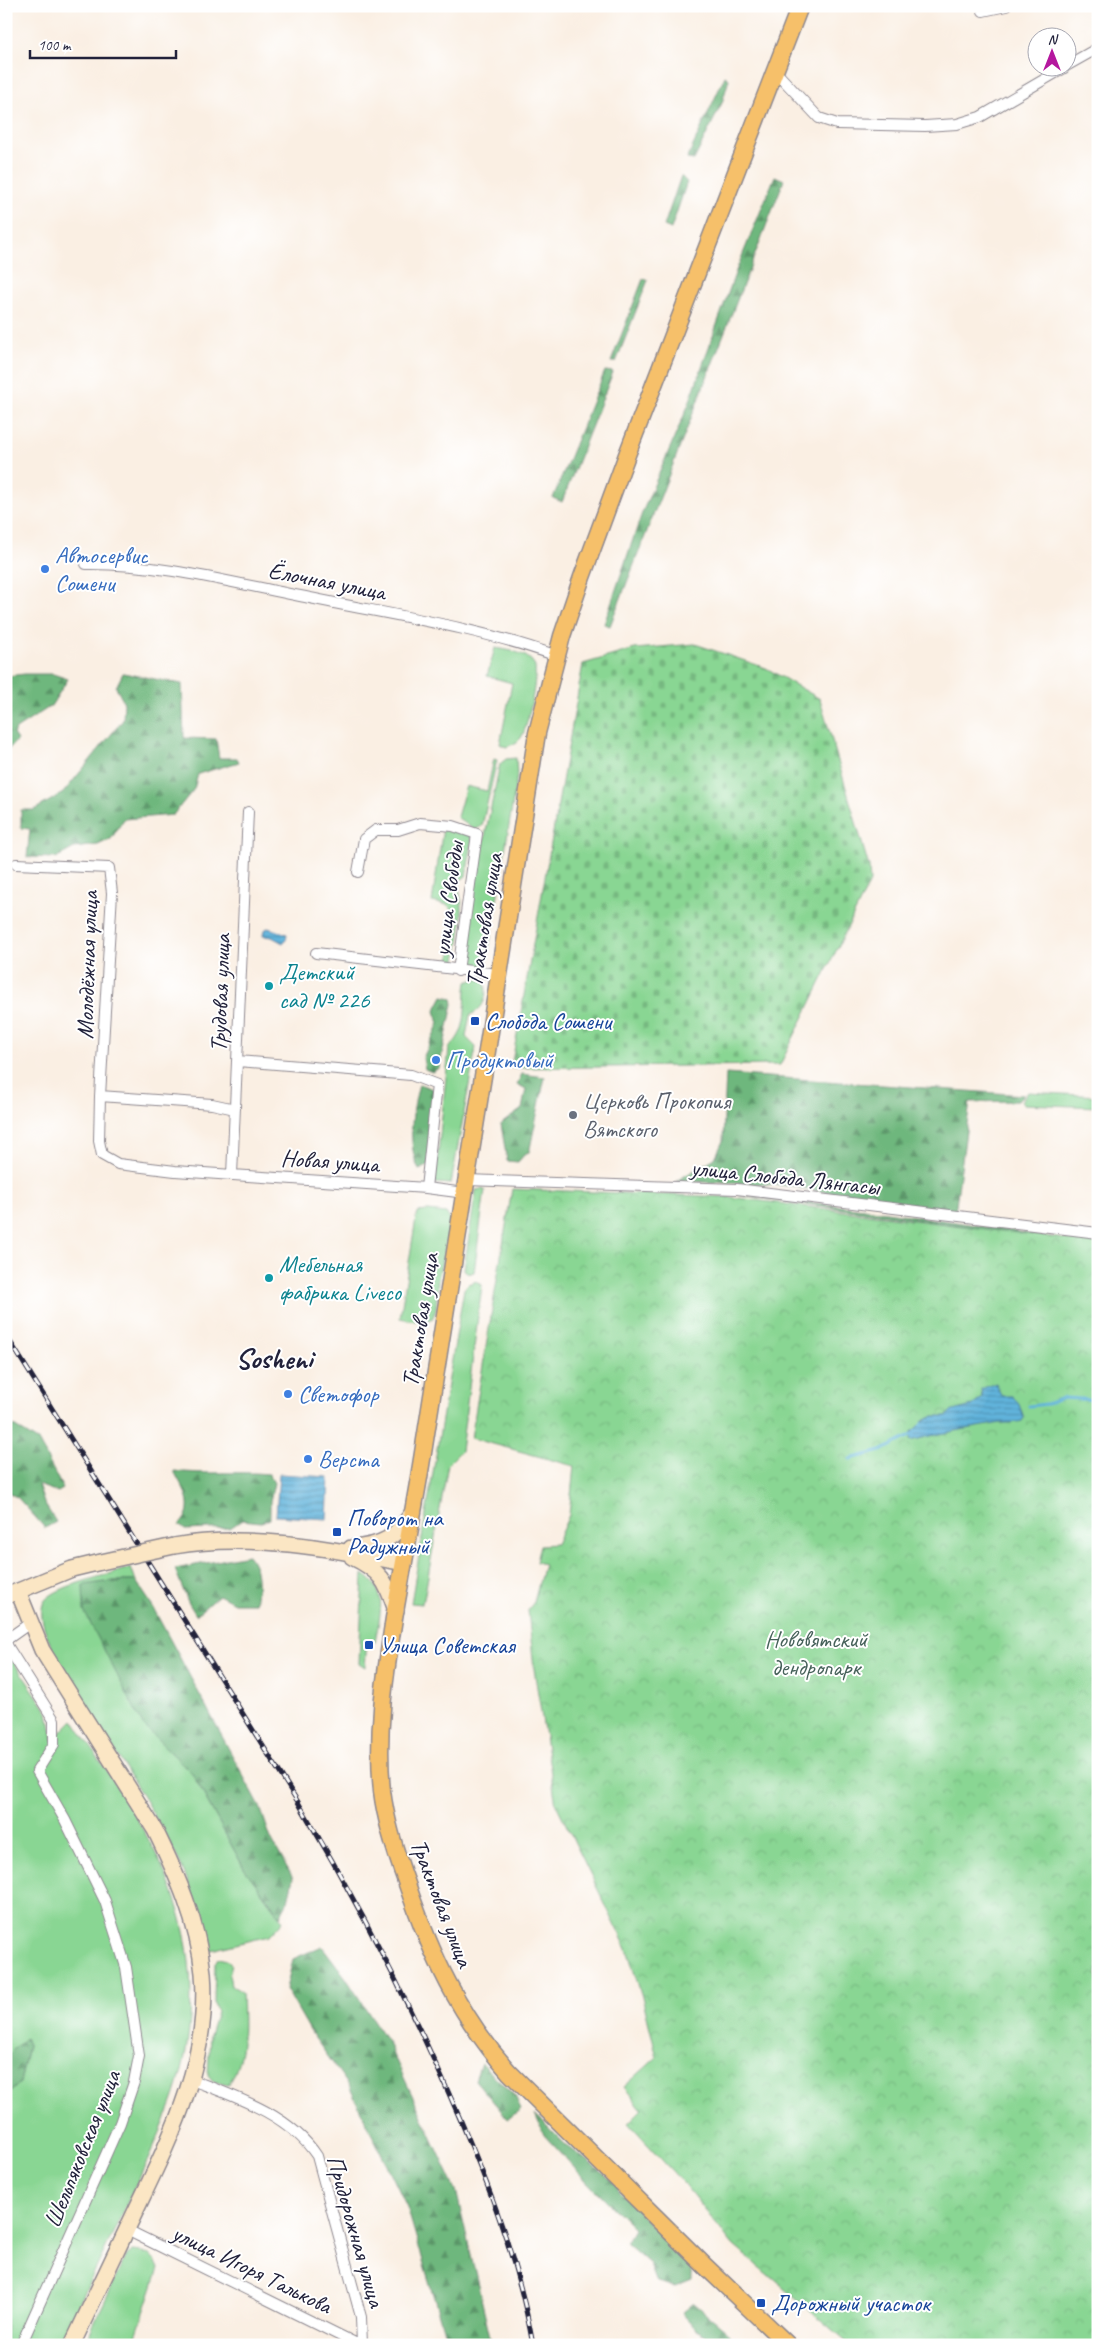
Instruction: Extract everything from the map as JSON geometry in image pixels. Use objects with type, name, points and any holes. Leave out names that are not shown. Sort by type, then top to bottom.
[{"type":"main road","name":"Трактовая улица","points":[[788,2345],[509,2072],[483,2042],[442,1974],[423,1931],[388,1828],[382,1791],[380,1715],[466,1187],[537,733],[557,656],[582,577],[628,452],[800,6]]},
{"type":"street","points":[[984,8],[1006,6]]},
{"type":"street","points":[[1076,61],[1098,48]]},
{"type":"street","points":[[775,71],[819,118],[837,124],[925,126],[957,124],[980,117],[1046,78]]},
{"type":"street","name":"Ёлочная улица","points":[[86,564],[118,564],[188,574],[488,635],[557,656]]},
{"type":"street","name":"Трудовая улица","points":[[232,1175],[248,812]]},
{"type":"street","name":"улица Свободы","points":[[358,872],[364,839],[376,830],[398,830],[420,823],[453,826],[477,834],[458,971]]},
{"type":"street","name":"Молодёжная улица","points":[[16,864],[109,868],[112,893],[100,1096],[99,1141],[102,1155],[118,1164],[232,1175]]},
{"type":"street","points":[[316,953],[458,971],[498,974]]},
{"type":"street","points":[[238,1061],[411,1075],[437,1085],[426,1188]]},
{"type":"street","points":[[100,1096],[212,1104],[235,1109]]},
{"type":"street","name":"Новая улица","points":[[232,1175],[426,1188],[466,1187]]},
{"type":"street","name":"улица Слобода Лянгасы","points":[[466,1187],[737,1189],[1098,1233]]},
{"type":"street","points":[[335,1550],[385,1542],[403,1527],[413,1512]]},
{"type":"street","points":[[72,2345],[178,2120],[198,2057],[202,2020],[203,1973],[196,1931],[184,1894],[155,1830],[55,1672],[30,1623],[12,1594],[72,1569],[174,1546],[200,1543],[250,1542],[335,1550],[404,1563]]},
{"type":"street","points":[[335,1550],[355,1558],[378,1573],[387,1584],[396,1610]]},
{"type":"street","points":[[6,1640],[30,1623]]},
{"type":"street","name":"Шельпяковская улица","points":[[6,1644],[54,1720],[54,1744],[37,1771],[65,1820],[105,1901],[126,1967],[139,2056],[134,2082],[120,2123],[21,2345]]},
{"type":"street","name":"Придорожная улица","points":[[192,2080],[272,2114],[310,2145],[317,2156],[361,2317],[361,2345]]},
{"type":"street","name":"улица Игоря Талькова","points":[[127,2230],[361,2345]]},
{"type":"green space","points":[[725,76],[729,79],[722,103],[694,160],[687,159]]},
{"type":"green space","points":[[681,176],[687,182],[671,229],[664,226]]},
{"type":"green space","points":[[775,176],[784,180],[610,626],[604,624],[642,513],[688,406],[736,271]]},
{"type":"green space","points":[[643,279],[648,280],[616,362],[611,362]]},
{"type":"green space","points":[[605,371],[613,372],[562,502],[553,498]]},
{"type":"green space","points":[[695,644],[766,668],[820,699],[869,867],[870,882],[780,1065],[511,1068],[583,664],[635,649]]},
{"type":"green space","points":[[495,648],[516,652],[527,657],[534,664],[535,669],[532,699],[522,736],[519,740],[506,747],[500,744],[512,683],[487,676]]},
{"type":"green space","points":[[123,673],[182,684],[184,738],[216,739],[219,758],[237,758],[239,762],[198,774],[194,789],[173,815],[124,819],[111,839],[98,845],[74,848],[56,858],[27,857],[30,829],[21,828],[21,810],[34,810],[63,793],[123,720],[124,703],[116,687]]},
{"type":"green space","points":[[53,674],[68,679],[51,706],[16,729],[13,734],[17,740],[6,752],[6,676]]},
{"type":"green space","points":[[516,758],[517,776],[487,962],[482,968],[472,967],[467,956],[467,936],[476,879],[500,764],[506,759]]},
{"type":"green space","points":[[494,759],[497,760],[482,826],[474,830],[457,817],[466,786],[487,791]]},
{"type":"green space","points":[[443,828],[470,833],[472,843],[466,876],[459,881],[462,904],[461,921],[456,960],[452,961],[450,958],[457,916],[448,905],[432,902]]},
{"type":"green space","points":[[475,979],[485,981],[486,992],[482,1006],[470,1015],[466,1037],[476,1047],[451,1184],[435,1183],[449,1048],[456,1041],[463,1025],[467,982]]},
{"type":"green space","points":[[443,996],[452,998],[453,1004],[439,1068],[432,1072],[425,1069],[423,1058],[439,1023],[435,1011]]},
{"type":"green space","points":[[522,1074],[545,1077],[529,1153],[524,1155],[518,1162],[507,1161],[501,1124],[522,1109],[526,1089],[517,1084]]},
{"type":"green space","points":[[726,1074],[1024,1095],[1018,1101],[970,1102],[955,1212],[780,1185],[676,1181],[715,1158],[723,1141]]},
{"type":"green space","points":[[419,1084],[433,1089],[433,1103],[427,1122],[431,1134],[428,1166],[419,1170],[413,1150],[412,1128],[414,1105]]},
{"type":"green space","points":[[1028,1092],[1098,1096],[1098,1107],[1024,1104],[1021,1102]]},
{"type":"green space","name":"Нововятский дендропарк","points":[[512,1189],[730,1197],[1098,1243],[1098,2345],[850,2345],[733,2245],[684,2184],[628,2123],[642,2109],[624,2087],[657,2057],[643,2000],[627,1949],[556,1804],[534,1669],[528,1610],[534,1602],[544,1564],[536,1562],[540,1545],[556,1544],[569,1515],[574,1466],[471,1438]]},
{"type":"green space","points":[[476,1190],[485,1190],[474,1272],[468,1274],[464,1269]]},
{"type":"green space","points":[[740,1195],[875,1210],[964,1223],[1098,1245],[1098,1249],[960,1225]]},
{"type":"green space","points":[[417,1212],[446,1213],[451,1221],[438,1279],[436,1310],[432,1319],[415,1321],[400,1318]]},
{"type":"green space","points":[[477,1281],[482,1285],[461,1451],[448,1464],[424,1599],[421,1604],[411,1603],[464,1289],[468,1284]]},
{"type":"green space","points":[[6,1421],[39,1442],[63,1489],[58,1492],[38,1485],[44,1503],[56,1522],[45,1528],[18,1498],[6,1491]]},
{"type":"green space","points":[[174,1471],[269,1474],[274,1483],[270,1501],[270,1519],[261,1522],[242,1520],[230,1528],[185,1530],[179,1525],[185,1519],[188,1512],[187,1498]]},
{"type":"green space","points":[[248,1555],[255,1566],[256,1572],[255,1603],[234,1603],[219,1595],[196,1615],[188,1602],[175,1569]]},
{"type":"green space","points":[[131,1567],[136,1581],[113,1581],[177,1757],[192,1773],[244,1868],[283,1921],[269,1936],[207,1951],[191,1891],[177,1857],[145,1800],[62,1667],[47,1637],[42,1609],[43,1604],[48,1598],[68,1586]]},
{"type":"green space","points":[[363,1574],[377,1588],[381,1605],[375,1642],[367,1642],[365,1667],[359,1663]]},
{"type":"green space","points":[[113,1581],[136,1581],[150,1602],[260,1807],[271,1839],[293,1878],[288,1901],[280,1916],[244,1868],[192,1773],[143,1725],[84,1611],[83,1585]]},
{"type":"green space","points":[[6,1651],[48,1712],[53,1740],[73,1720],[148,1838],[171,1889],[180,1915],[189,1962],[191,1986],[188,2035],[184,2059],[171,2105],[149,2157],[60,2345],[6,2345],[6,2096],[20,2083],[28,2045],[25,2038],[6,2057]]},
{"type":"green space","points":[[322,1946],[346,1978],[388,2043],[456,2190],[492,2345],[448,2345],[407,2207],[349,2086],[312,2034],[286,1989],[293,1959]]},
{"type":"green space","points":[[218,1958],[227,1960],[232,1966],[229,1974],[231,1985],[242,1992],[243,2028],[241,2051],[229,2084],[214,2082],[208,2075],[210,2035],[217,2012],[214,2003],[215,1963]]},
{"type":"green space","points":[[25,2038],[28,2045],[20,2083],[6,2096],[6,2057]]},
{"type":"green space","points":[[481,2063],[515,2096],[521,2109],[508,2119],[475,2080]]},
{"type":"green space","points":[[535,2114],[566,2145],[605,2174],[669,2245],[692,2264],[692,2280],[675,2287],[657,2282],[650,2264],[626,2243],[634,2229],[544,2135]]},
{"type":"green space","points":[[133,2251],[149,2255],[155,2260],[159,2268],[133,2345],[84,2345],[126,2256]]},
{"type":"green space","points":[[694,2303],[727,2331],[737,2345],[718,2345],[696,2329],[682,2313]]},
{"type":"water","points":[[268,928],[287,934],[286,940],[283,943],[272,937],[263,936],[264,930]]},
{"type":"water","points":[[996,1383],[1001,1396],[1012,1396],[1018,1402],[1024,1418],[1022,1421],[964,1429],[911,1441],[912,1432],[923,1421],[934,1416],[947,1416],[950,1412],[972,1406],[982,1398],[981,1389]]},
{"type":"water","points":[[279,1474],[329,1477],[327,1519],[276,1516]]},
{"type":"waterway","points":[[1029,1406],[1047,1404],[1063,1398],[1098,1400]]},
{"type":"waterway","points":[[850,1459],[881,1451],[914,1434]]},
{"type":"railway","points":[[6,1335],[298,1802],[368,1927],[432,2056],[478,2162],[516,2270],[533,2345]]},
{"type":"place","name":"Автосервис Сошени","points":[[45,569]]},
{"type":"place","name":"Детский сад № 226","points":[[269,986]]},
{"type":"place","name":"Слобода Сошени","points":[[475,1021]]},
{"type":"place","name":"Продуктовый","points":[[436,1060]]},
{"type":"place","name":"Церковь Прокопия Вятского","points":[[573,1115]]},
{"type":"place","name":"Мебельная фабрика Liveco","points":[[269,1278]]},
{"type":"place","name":"Светофор","points":[[288,1394]]},
{"type":"place","name":"Верста","points":[[308,1459]]},
{"type":"place","name":"Поворот на Радужный","points":[[337,1532]]},
{"type":"place","name":"Улица Советская","points":[[369,1645]]},
{"type":"place","name":"Дорожный участок","points":[[761,2303]]},
{"type":"district","name":"Sosheni","points":[[274,1358]]}]
